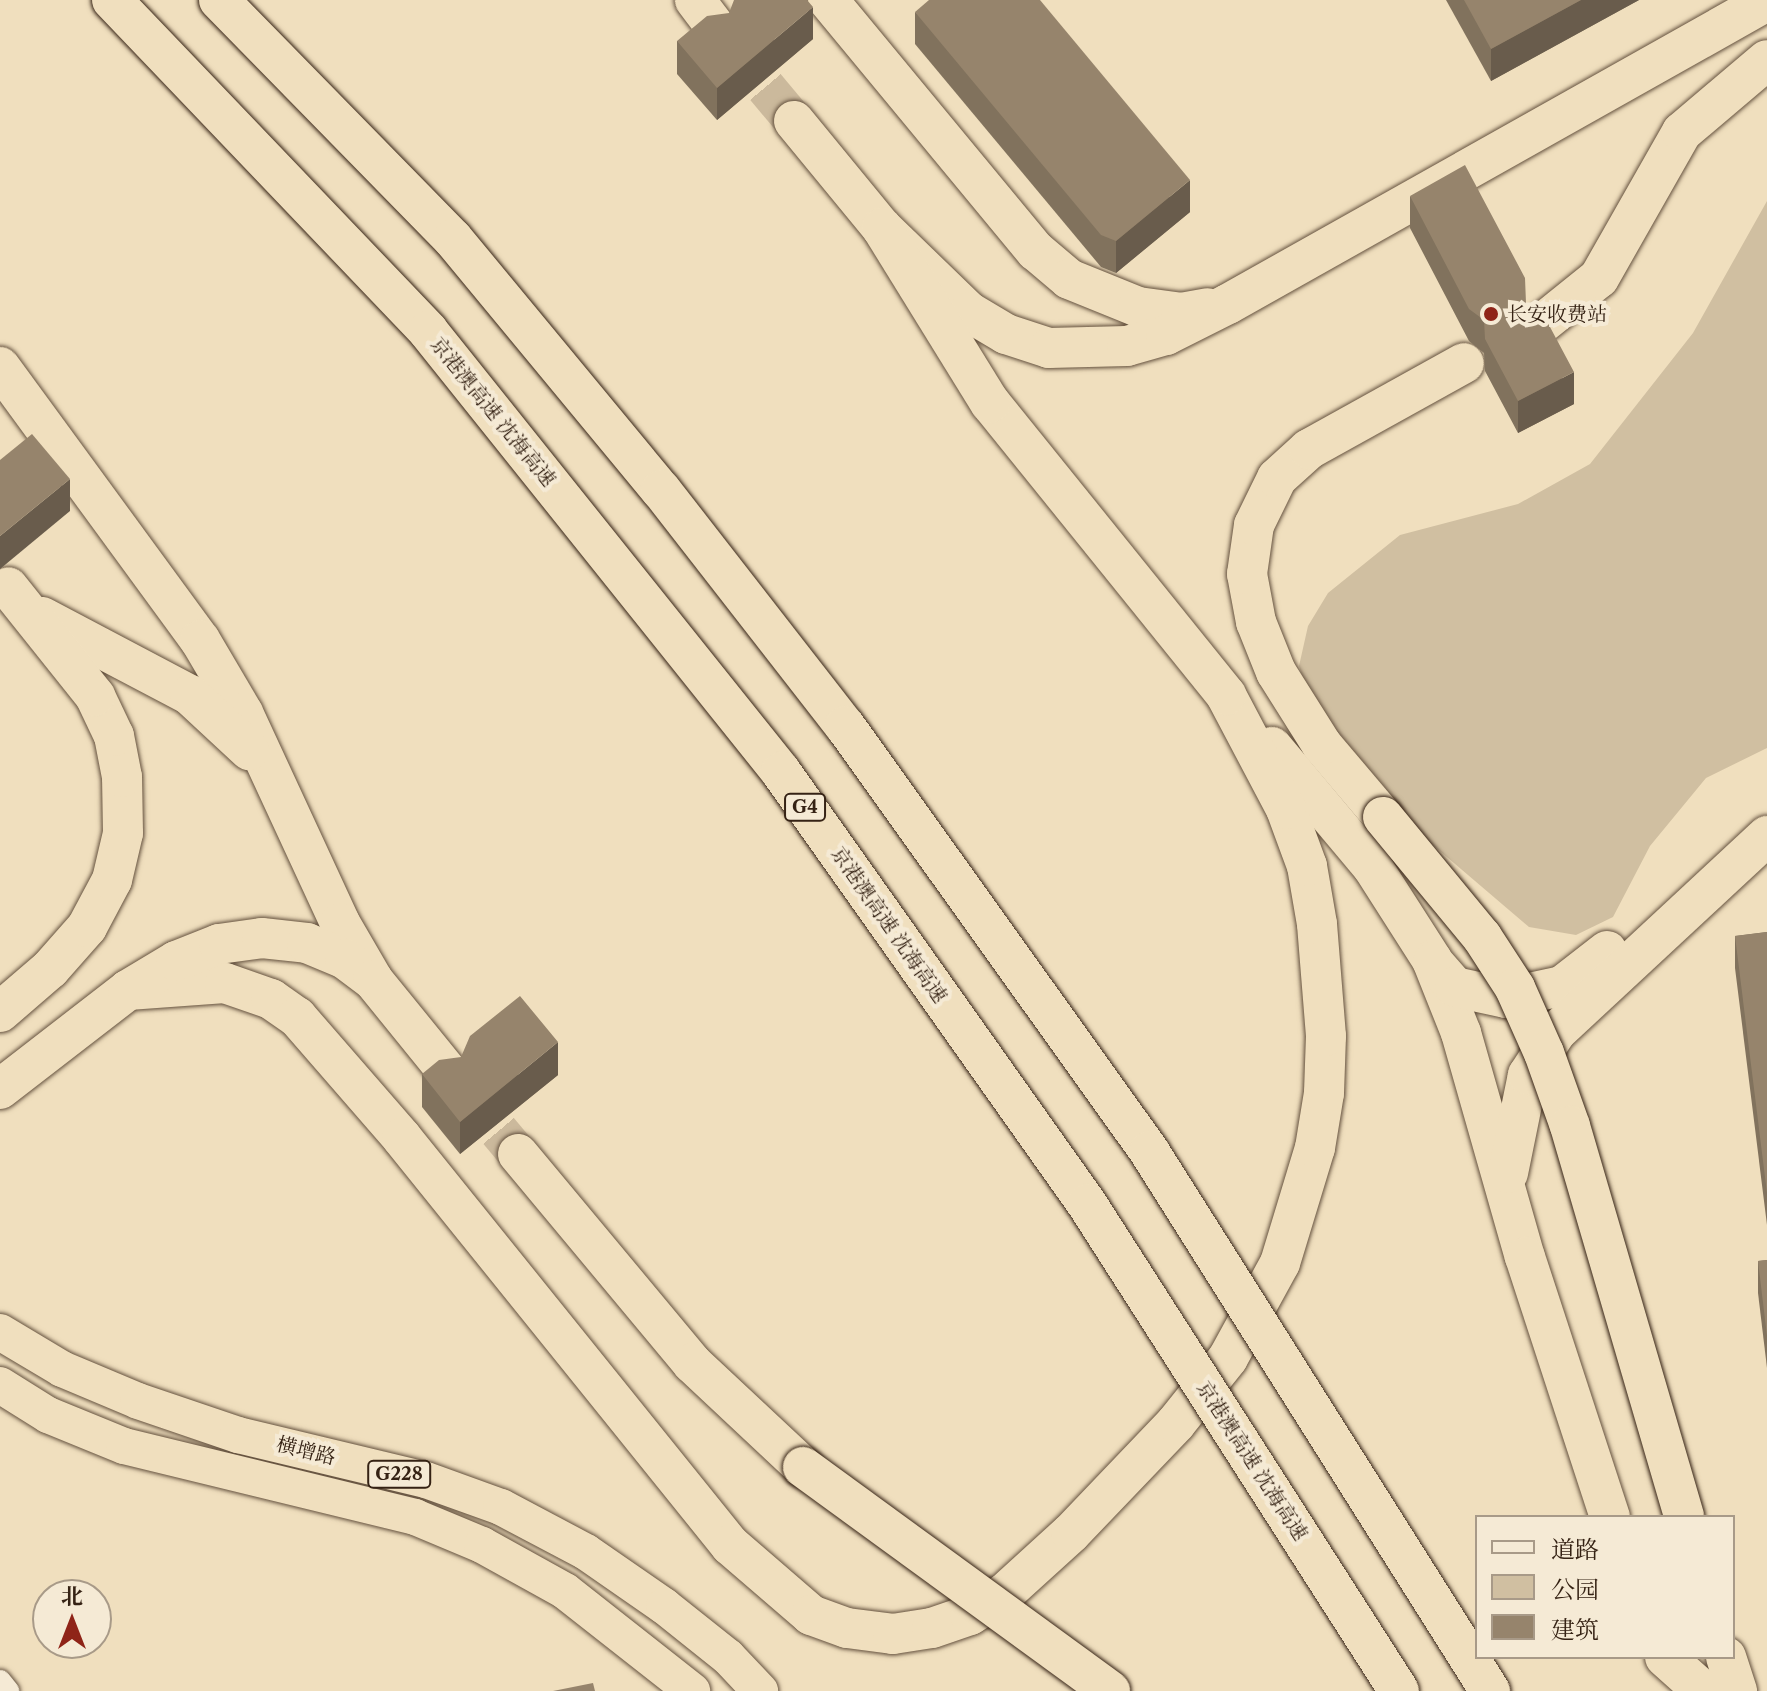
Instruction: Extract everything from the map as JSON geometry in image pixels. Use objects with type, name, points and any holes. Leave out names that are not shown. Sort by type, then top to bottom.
[{"type":"highway","name":"京港澳高速 沈海高速","points":[[112,0],[428,331],[781,772],[1087,1204],[1399,1691]]},
{"type":"highway","points":[[219,0],[453,239],[661,490],[845,726],[1149,1151],[1490,1691]]},
{"type":"highway","points":[[828,0],[1036,251],[1069,279],[1138,307],[1181,313],[1228,304]]},
{"type":"highway","points":[[794,121],[882,228],[969,312],[1006,334],[1049,348],[1127,346],[1166,335],[1228,304],[1767,1]]},
{"type":"highway","points":[[1544,322],[1599,278],[1682,132],[1767,60]]},
{"type":"highway","points":[[882,228],[990,403],[1226,695],[1372,866],[1432,960],[1455,987],[1481,996],[1506,998],[1562,986],[1592,966],[1767,806]]},
{"type":"highway","points":[[1464,363],[1309,449],[1277,478],[1254,525],[1247,574],[1256,622],[1276,672],[1322,745],[1482,937],[1515,988],[1544,1053],[1570,1126],[1683,1515]]},
{"type":"highway","points":[[0,367],[200,640],[272,776],[340,923],[373,980],[447,1071]]},
{"type":"highway","points":[[0,1012],[50,969],[87,927],[112,880],[123,833],[122,777],[114,736],[95,696],[18,598],[146,667],[190,695],[272,776]]},
{"type":"highway","points":[[128,990],[225,983],[271,999],[297,1017],[402,1138],[730,1545],[811,1615],[847,1628],[893,1634],[932,1628],[970,1615],[1038,1566],[1176,1423],[1228,1358],[1258,1310],[1299,1206],[1324,1093],[1326,1036],[1317,924],[1307,866],[1286,809],[1226,695]]},
{"type":"highway","points":[[1506,1185],[1528,1075],[1556,1032],[1767,836]]},
{"type":"highway","points":[[2,1088],[128,990],[176,961],[219,944],[262,938],[307,943],[345,959],[373,980]]},
{"type":"highway","points":[[1432,960],[1461,1033],[1609,1515]]},
{"type":"highway","points":[[518,1154],[692,1363],[803,1467],[1110,1691]]},
{"type":"highway","name":"横增路","points":[[0,1332],[62,1369],[138,1401],[238,1435],[426,1480],[501,1507],[586,1552],[664,1606],[728,1657],[760,1691]]},
{"type":"highway","name":"横增路","points":[[0,1385],[48,1415],[124,1446],[415,1517],[482,1545],[565,1591],[692,1691]]},
{"type":"highway","points":[[1667,1659],[1703,1691]]},
{"type":"highway","points":[[1727,1659],[1737,1691]]},
{"type":"street","points":[[0,1681],[8,1691]]},
{"type":"green space","points":[[1767,201],[1767,748],[1706,778],[1650,846],[1613,917],[1576,935],[1529,927],[1400,817],[1312,709],[1299,666],[1308,626],[1328,593],[1400,535],[1518,504],[1590,464],[1693,333]]},
{"type":"building","points":[[734,0],[807,0],[813,7],[717,88],[677,41],[707,16],[729,13]]},
{"type":"building","points":[[929,0],[1040,0],[1190,180],[1116,241],[1101,235],[915,12]]},
{"type":"building","points":[[1464,0],[1581,0],[1491,49]]},
{"type":"building","name":"长安收费站","points":[[1465,165],[1525,278],[1526,303],[1542,312],[1574,372],[1518,401],[1485,339],[1484,320],[1469,309],[1410,196]]},
{"type":"building","points":[[32,434],[70,479],[0,536],[0,460]]},
{"type":"building","points":[[1767,932],[1767,1193],[1735,936]]},
{"type":"building","points":[[520,996],[558,1042],[460,1122],[422,1074],[439,1060],[461,1057],[470,1036]]},
{"type":"building","points":[[1767,1260],[1767,1336],[1758,1261]]},
{"type":"building","points":[[593,1683],[595,1691],[553,1691]]},
{"type":"tunnel","points":[[727,41],[794,121]]},
{"type":"tunnel","points":[[460,1085],[518,1154]]},
{"type":"place","name":"长安收费站","points":[[1491,314]]}]
